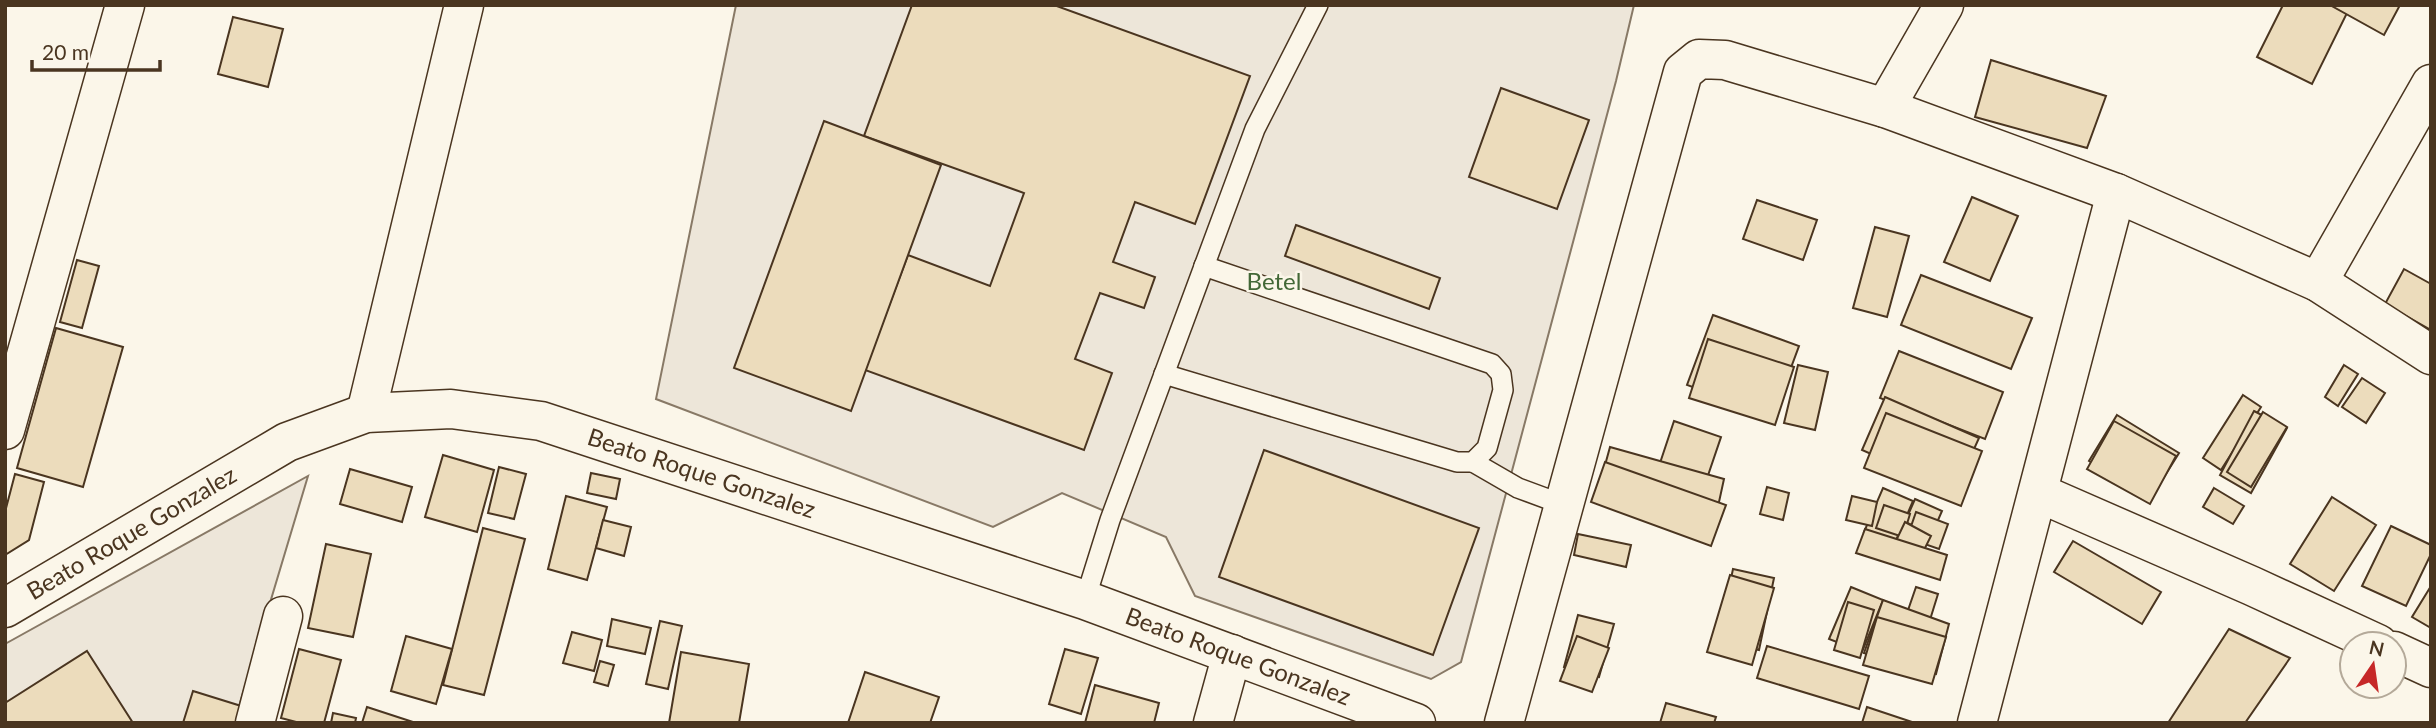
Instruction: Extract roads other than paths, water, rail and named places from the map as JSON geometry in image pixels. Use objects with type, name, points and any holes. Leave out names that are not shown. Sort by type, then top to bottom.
[{"type":"street","points":[[5,430],[125,5]]},
{"type":"street","points":[[366,414],[464,5]]},
{"type":"street","points":[[1885,108],[1944,5]]},
{"type":"street","points":[[1504,723],[1683,72],[1699,60],[1725,60],[1885,108],[2116,193],[2318,282],[2431,355]]},
{"type":"street","points":[[2318,282],[2431,84]]},
{"type":"street","points":[[1977,723],[2116,193]]},
{"type":"street","name":"Beato Roque Gonzalez","points":[[5,608],[287,442],[366,414],[450,409],[541,421],[1085,600],[1416,723]]},
{"type":"street","points":[[2039,494],[2348,630]]},
{"type":"street","points":[[255,723],[283,616]]},
{"type":"street","points":[[1213,723],[1232,654]]},
{"type":"street","points":[[2408,657],[2431,668]]},
{"type":"lane","points":[[1085,600],[1110,520],[1255,129],[1308,11]]},
{"type":"lane","points":[[1204,266],[1492,364],[1501,374],[1503,390],[1487,448],[1472,462]]},
{"type":"lane","points":[[1164,374],[1457,462],[1472,462],[1518,488],[1564,505]]},
{"type":"park label","name":"Betel","points":[[1274,282]]}]
